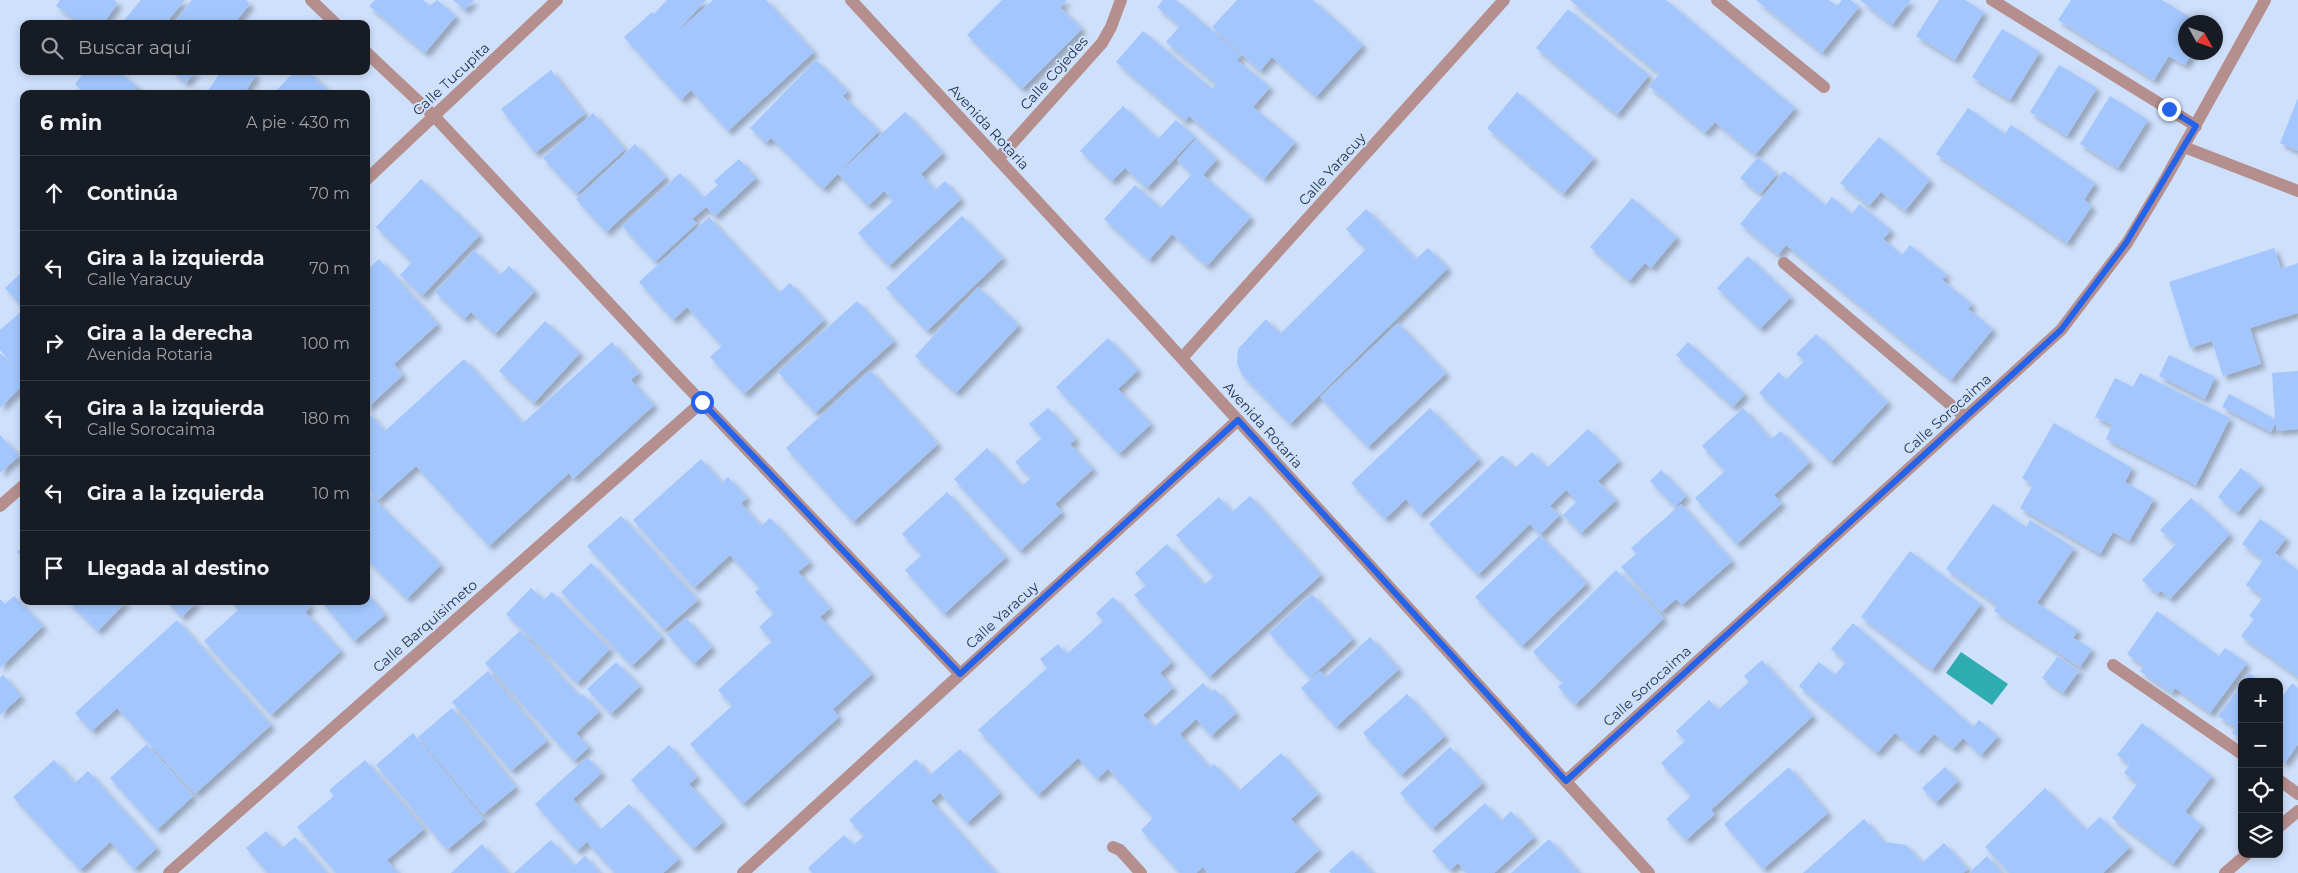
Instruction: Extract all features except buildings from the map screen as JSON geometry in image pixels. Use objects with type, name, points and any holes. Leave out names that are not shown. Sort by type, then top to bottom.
[{"type":"street","points":[[311,0],[332,20]]},
{"type":"street","name":"Calle Tucupita","points":[[370,176],[557,0]]},
{"type":"street","name":"Avenida Rotaria","points":[[851,0],[1182,358],[1650,873]]},
{"type":"street","name":"Calle Cojedes","points":[[998,159],[1102,43],[1111,27],[1121,0]]},
{"type":"street","name":"Calle Yaracuy","points":[[1182,358],[1504,0]]},
{"type":"street","points":[[1717,0],[1824,87]]},
{"type":"street","points":[[1992,0],[2196,126]]},
{"type":"street","name":"Calle Sorocaima","points":[[1566,781],[2061,330],[2126,243],[2184,147],[2265,0]]},
{"type":"street","points":[[370,56],[434,116],[960,674]]},
{"type":"street","points":[[2184,147],[2298,190]]},
{"type":"street","points":[[1784,262],[1965,417]]},
{"type":"street","name":"Calle Barquisimeto","points":[[168,873],[702,402]]},
{"type":"street","name":"Calle Yaracuy","points":[[743,873],[1238,420]]},
{"type":"street","points":[[0,506],[20,488]]},
{"type":"street","points":[[2113,665],[2238,751]]},
{"type":"street","points":[[2283,783],[2298,794]]},
{"type":"street","points":[[2283,824],[2298,811]]},
{"type":"street","points":[[1113,847],[1120,850],[1141,873]]},
{"type":"street","points":[[2225,873],[2242,858]]},
{"type":"shaded area","points":[[1961,652],[2008,684],[1992,705],[1946,673]]},
{"type":"route","points":[[702,402],[960,674],[1238,420],[1566,781],[2061,330],[2126,243],[2196,126],[2169,109]]}]
